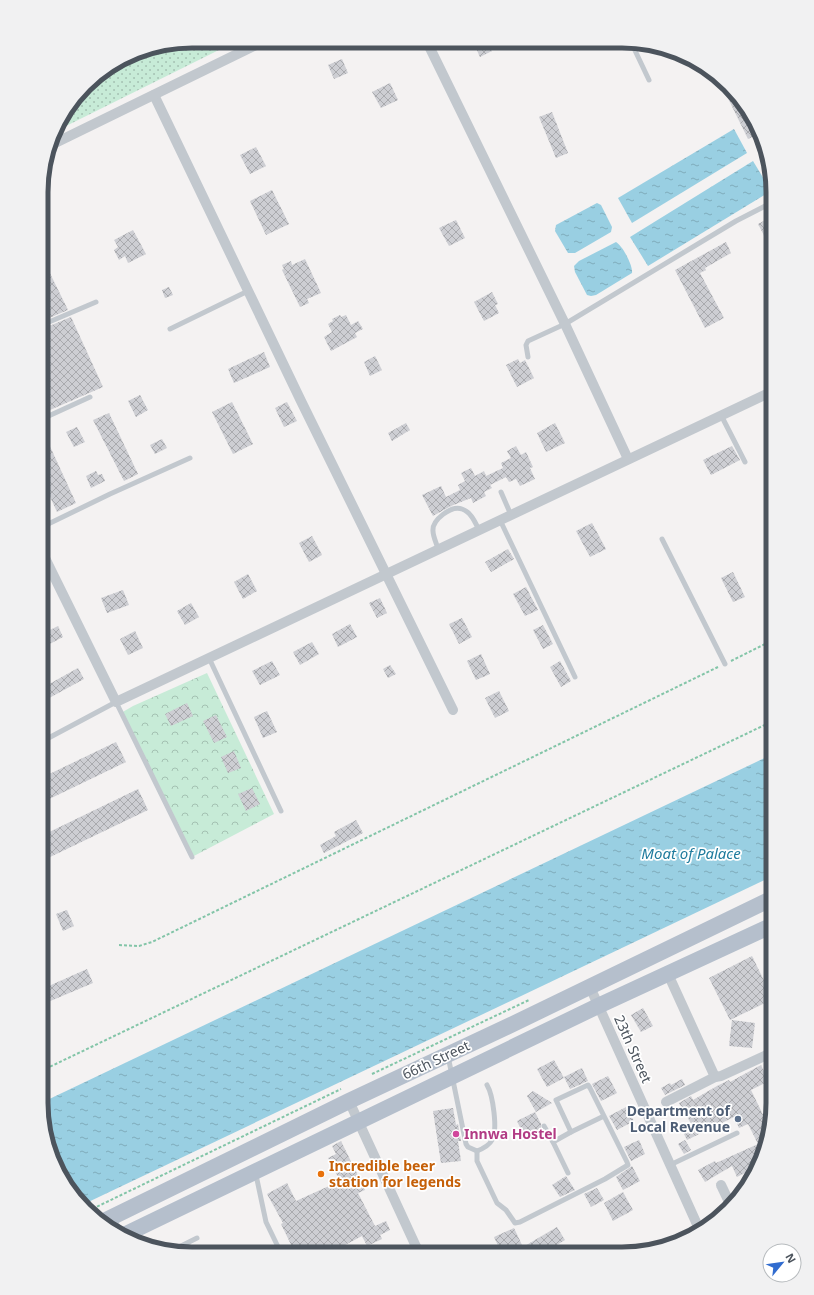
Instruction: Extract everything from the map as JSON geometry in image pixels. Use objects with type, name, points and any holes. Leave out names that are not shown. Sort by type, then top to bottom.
[{"type":"main road","name":"66th Street","points":[[107,1219],[349,1101],[590,987],[766,901]]},
{"type":"main road","name":"66th Street","points":[[129,1233],[598,1006],[766,928]]},
{"type":"street","points":[[57,142],[250,48]]},
{"type":"street","points":[[430,48],[565,324],[628,459]]},
{"type":"street","points":[[154,95],[453,710]]},
{"type":"street","points":[[48,564],[116,702],[766,394]]},
{"type":"street","points":[[668,974],[715,1077]]},
{"type":"street","name":"23th Street","points":[[590,987],[698,1226]]},
{"type":"street","points":[[666,1102],[715,1077],[721,1076],[766,1055]]},
{"type":"street","points":[[349,1101],[417,1247]]},
{"type":"street","points":[[721,1185],[728,1201]]},
{"type":"lane","points":[[634,48],[649,80]]},
{"type":"lane","points":[[528,357],[526,345],[528,341],[565,324],[736,220],[766,205]]},
{"type":"lane","points":[[170,329],[248,291]]},
{"type":"lane","points":[[48,322],[96,302]]},
{"type":"lane","points":[[48,416],[90,397]]},
{"type":"lane","points":[[721,415],[745,462]]},
{"type":"lane","points":[[48,524],[190,458]]},
{"type":"lane","points":[[501,492],[511,515]]},
{"type":"lane","points":[[438,549],[432,532],[434,524],[444,514],[456,508],[462,509],[472,518],[479,530]]},
{"type":"lane","points":[[500,520],[575,677]]},
{"type":"lane","points":[[662,539],[725,664]]},
{"type":"lane","points":[[209,658],[281,811]]},
{"type":"lane","points":[[48,739],[116,702],[192,857]]},
{"type":"lane","points":[[448,1054],[454,1076],[466,1144],[468,1147],[477,1151],[486,1147],[492,1140],[494,1130],[493,1102],[487,1085]]},
{"type":"lane","points":[[477,1151],[477,1161],[497,1203],[506,1210],[515,1223],[520,1222],[628,1165],[588,1086],[585,1086],[556,1100],[571,1132]]},
{"type":"lane","points":[[553,1142],[604,1116]]},
{"type":"lane","points":[[544,1126],[568,1172]]},
{"type":"lane","points":[[670,1165],[737,1133]]},
{"type":"lane","points":[[255,1172],[266,1222],[278,1247]]},
{"type":"lane","points":[[180,1247],[197,1238]]},
{"type":"path","points":[[119,945],[139,946],[152,942],[766,644]]},
{"type":"path","points":[[48,1068],[766,724]]},
{"type":"green space","points":[[223,48],[63,127],[72,112],[90,90],[112,72],[128,63],[154,53],[173,49]]},
{"type":"green space","points":[[207,673],[274,814],[192,857],[121,713],[133,706]]},
{"type":"water","points":[[734,129],[747,153],[632,223],[618,198]]},
{"type":"water","points":[[753,161],[766,183],[766,194],[648,266],[630,237]]},
{"type":"water","points":[[597,203],[601,205],[612,227],[611,232],[575,253],[568,253],[555,231],[556,225]]},
{"type":"water","points":[[616,242],[627,256],[632,273],[596,295],[587,295],[575,272],[574,266],[579,261]]},
{"type":"water","name":"Moat of Palace","points":[[766,757],[766,879],[88,1202],[72,1183],[59,1158],[53,1141],[49,1122],[48,1100]]},
{"type":"building","points":[[476,48],[491,48],[492,51],[480,57]]},
{"type":"building","points":[[342,59],[348,73],[334,79],[328,65]]},
{"type":"building","points":[[390,83],[398,100],[381,108],[372,92]]},
{"type":"building","points":[[724,90],[742,112],[751,128],[755,136],[748,139]]},
{"type":"building","points":[[552,112],[568,153],[556,158],[539,117]]},
{"type":"building","points":[[256,147],[266,166],[250,174],[240,155]]},
{"type":"building","points":[[272,190],[289,224],[266,235],[250,201]]},
{"type":"building","points":[[456,220],[465,238],[449,246],[439,228]]},
{"type":"building","points":[[766,220],[766,239],[758,224]]},
{"type":"building","points":[[133,230],[146,254],[128,263],[125,256],[119,260],[114,250],[118,247],[114,240]]},
{"type":"building","points":[[726,242],[731,253],[705,268],[706,270],[700,273],[724,318],[705,328],[675,270]]},
{"type":"building","points":[[305,259],[321,293],[307,299],[309,303],[300,307],[282,270],[284,269],[282,265],[291,261],[292,265]]},
{"type":"building","points":[[48,269],[68,310],[48,318]]},
{"type":"building","points":[[169,287],[173,295],[165,298],[162,290]]},
{"type":"building","points":[[492,292],[498,304],[495,305],[499,313],[484,321],[474,302]]},
{"type":"building","points":[[340,315],[341,317],[346,315],[351,325],[358,321],[363,329],[355,333],[357,337],[331,351],[324,337],[332,332],[328,324],[333,321],[332,319]]},
{"type":"building","points":[[71,317],[103,387],[50,410],[48,406],[48,327]]},
{"type":"building","points":[[264,352],[270,367],[234,383],[228,369]]},
{"type":"building","points":[[375,356],[382,370],[370,376],[364,362]]},
{"type":"building","points":[[518,359],[520,363],[525,360],[534,378],[517,387],[506,365]]},
{"type":"building","points":[[140,395],[148,410],[136,417],[128,401]]},
{"type":"building","points":[[232,402],[253,444],[233,454],[212,412]]},
{"type":"building","points":[[287,402],[297,421],[284,427],[275,408]]},
{"type":"building","points":[[109,413],[138,474],[124,481],[93,420]]},
{"type":"building","points":[[406,423],[410,430],[392,441],[388,433]]},
{"type":"building","points":[[555,423],[565,443],[546,452],[537,433]]},
{"type":"building","points":[[77,427],[85,442],[74,447],[66,432]]},
{"type":"building","points":[[162,439],[167,448],[155,454],[150,445]]},
{"type":"building","points":[[48,442],[76,503],[57,512],[48,492]]},
{"type":"building","points":[[516,446],[521,455],[526,452],[533,467],[530,468],[535,479],[520,486],[516,479],[509,482],[506,477],[490,485],[492,488],[484,492],[486,496],[473,503],[471,498],[451,506],[433,516],[422,495],[441,486],[446,497],[460,490],[458,485],[465,481],[461,473],[471,468],[475,476],[484,471],[486,476],[503,468],[501,463],[511,458],[507,451]]},
{"type":"building","points":[[732,446],[740,460],[711,475],[703,460]]},
{"type":"building","points":[[96,471],[98,475],[102,474],[105,481],[91,488],[86,476]]},
{"type":"building","points":[[592,523],[606,549],[590,557],[576,531]]},
{"type":"building","points":[[312,536],[322,555],[309,562],[299,543]]},
{"type":"building","points":[[508,549],[514,559],[491,572],[485,562]]},
{"type":"building","points":[[733,572],[745,597],[733,602],[721,578]]},
{"type":"building","points":[[248,574],[257,591],[243,599],[234,582]]},
{"type":"building","points":[[526,587],[538,610],[525,616],[513,594]]},
{"type":"building","points":[[123,590],[129,605],[107,613],[101,598]]},
{"type":"building","points":[[380,598],[387,613],[377,618],[369,603]]},
{"type":"building","points":[[191,603],[199,617],[185,625],[177,611]]},
{"type":"building","points":[[462,618],[472,637],[459,644],[449,624]]},
{"type":"building","points":[[350,624],[357,637],[338,647],[332,634]]},
{"type":"building","points":[[543,625],[553,644],[543,649],[533,630]]},
{"type":"building","points":[[58,626],[63,637],[48,645],[48,631]]},
{"type":"building","points":[[135,631],[143,648],[128,655],[120,639]]},
{"type":"building","points":[[312,642],[319,654],[300,665],[293,652]]},
{"type":"building","points":[[481,654],[490,674],[476,680],[467,661]]},
{"type":"building","points":[[272,661],[280,675],[260,685],[252,671]]},
{"type":"building","points":[[560,661],[571,681],[561,687],[550,667]]},
{"type":"building","points":[[390,665],[396,674],[388,678],[383,669]]},
{"type":"building","points":[[78,668],[84,679],[48,699],[48,685]]},
{"type":"building","points":[[499,691],[509,711],[495,718],[485,698]]},
{"type":"building","points":[[187,703],[193,716],[171,726],[165,714]]},
{"type":"building","points":[[267,711],[277,732],[263,738],[254,717]]},
{"type":"building","points":[[216,715],[227,737],[214,743],[203,721]]},
{"type":"building","points":[[116,742],[126,762],[48,800],[48,775]]},
{"type":"building","points":[[234,751],[241,768],[228,773],[221,757]]},
{"type":"building","points":[[252,788],[260,804],[246,811],[238,794]]},
{"type":"building","points":[[138,789],[148,810],[48,858],[48,833]]},
{"type":"building","points":[[356,820],[363,833],[324,853],[320,845],[336,836],[334,832]]},
{"type":"building","points":[[67,910],[74,926],[63,931],[56,914]]},
{"type":"building","points":[[752,956],[766,985],[766,1002],[730,1020],[709,978]]},
{"type":"building","points":[[87,969],[93,983],[48,1002],[48,986]]},
{"type":"building","points":[[643,1008],[653,1026],[641,1032],[631,1015]]},
{"type":"building","points":[[732,1020],[755,1023],[752,1048],[729,1046]]},
{"type":"building","points":[[554,1060],[564,1078],[547,1087],[537,1069]]},
{"type":"building","points":[[761,1065],[766,1075],[766,1082],[751,1090],[765,1119],[761,1141],[748,1174],[747,1172],[737,1177],[732,1166],[705,1182],[698,1170],[715,1161],[716,1163],[758,1144],[748,1124],[739,1128],[734,1117],[687,1140],[682,1130],[692,1125],[679,1103],[691,1096],[693,1100],[729,1080],[730,1082]]},
{"type":"building","points":[[582,1068],[588,1081],[570,1089],[564,1077]]},
{"type":"building","points":[[608,1076],[617,1093],[601,1101],[592,1084]]},
{"type":"building","points":[[682,1079],[685,1085],[665,1095],[661,1088]]},
{"type":"building","points":[[533,1091],[552,1103],[536,1112],[527,1096]]},
{"type":"building","points":[[626,1107],[634,1121],[617,1130],[609,1116]]},
{"type":"building","points":[[453,1108],[461,1141],[458,1141],[461,1161],[441,1163],[433,1111]]},
{"type":"building","points":[[535,1112],[541,1124],[541,1128],[524,1136],[517,1121]]},
{"type":"building","points":[[639,1140],[645,1154],[631,1161],[624,1147]]},
{"type":"building","points":[[685,1140],[691,1150],[684,1154],[678,1144]]},
{"type":"building","points":[[341,1141],[365,1190],[358,1193],[375,1226],[386,1221],[390,1230],[380,1235],[382,1239],[367,1246],[362,1236],[341,1247],[292,1247],[281,1224],[283,1223],[267,1194],[287,1183],[296,1201],[340,1181],[328,1158],[336,1154],[332,1146]]},
{"type":"building","points":[[632,1166],[640,1181],[623,1190],[616,1177]]},
{"type":"building","points":[[566,1176],[575,1190],[560,1197],[552,1185]]},
{"type":"building","points":[[597,1188],[604,1200],[591,1207],[584,1194]]},
{"type":"building","points":[[623,1192],[633,1210],[613,1221],[604,1203]]},
{"type":"building","points":[[557,1227],[565,1240],[554,1247],[523,1247]]},
{"type":"building","points":[[514,1228],[523,1247],[499,1247],[494,1237]]},
{"type":"place","name":"Department of Local Revenue","points":[[738,1119]]},
{"type":"place","name":"Innwa Hostel","points":[[456,1134]]},
{"type":"place","name":"Incredible beer station for legends","points":[[321,1174]]}]
